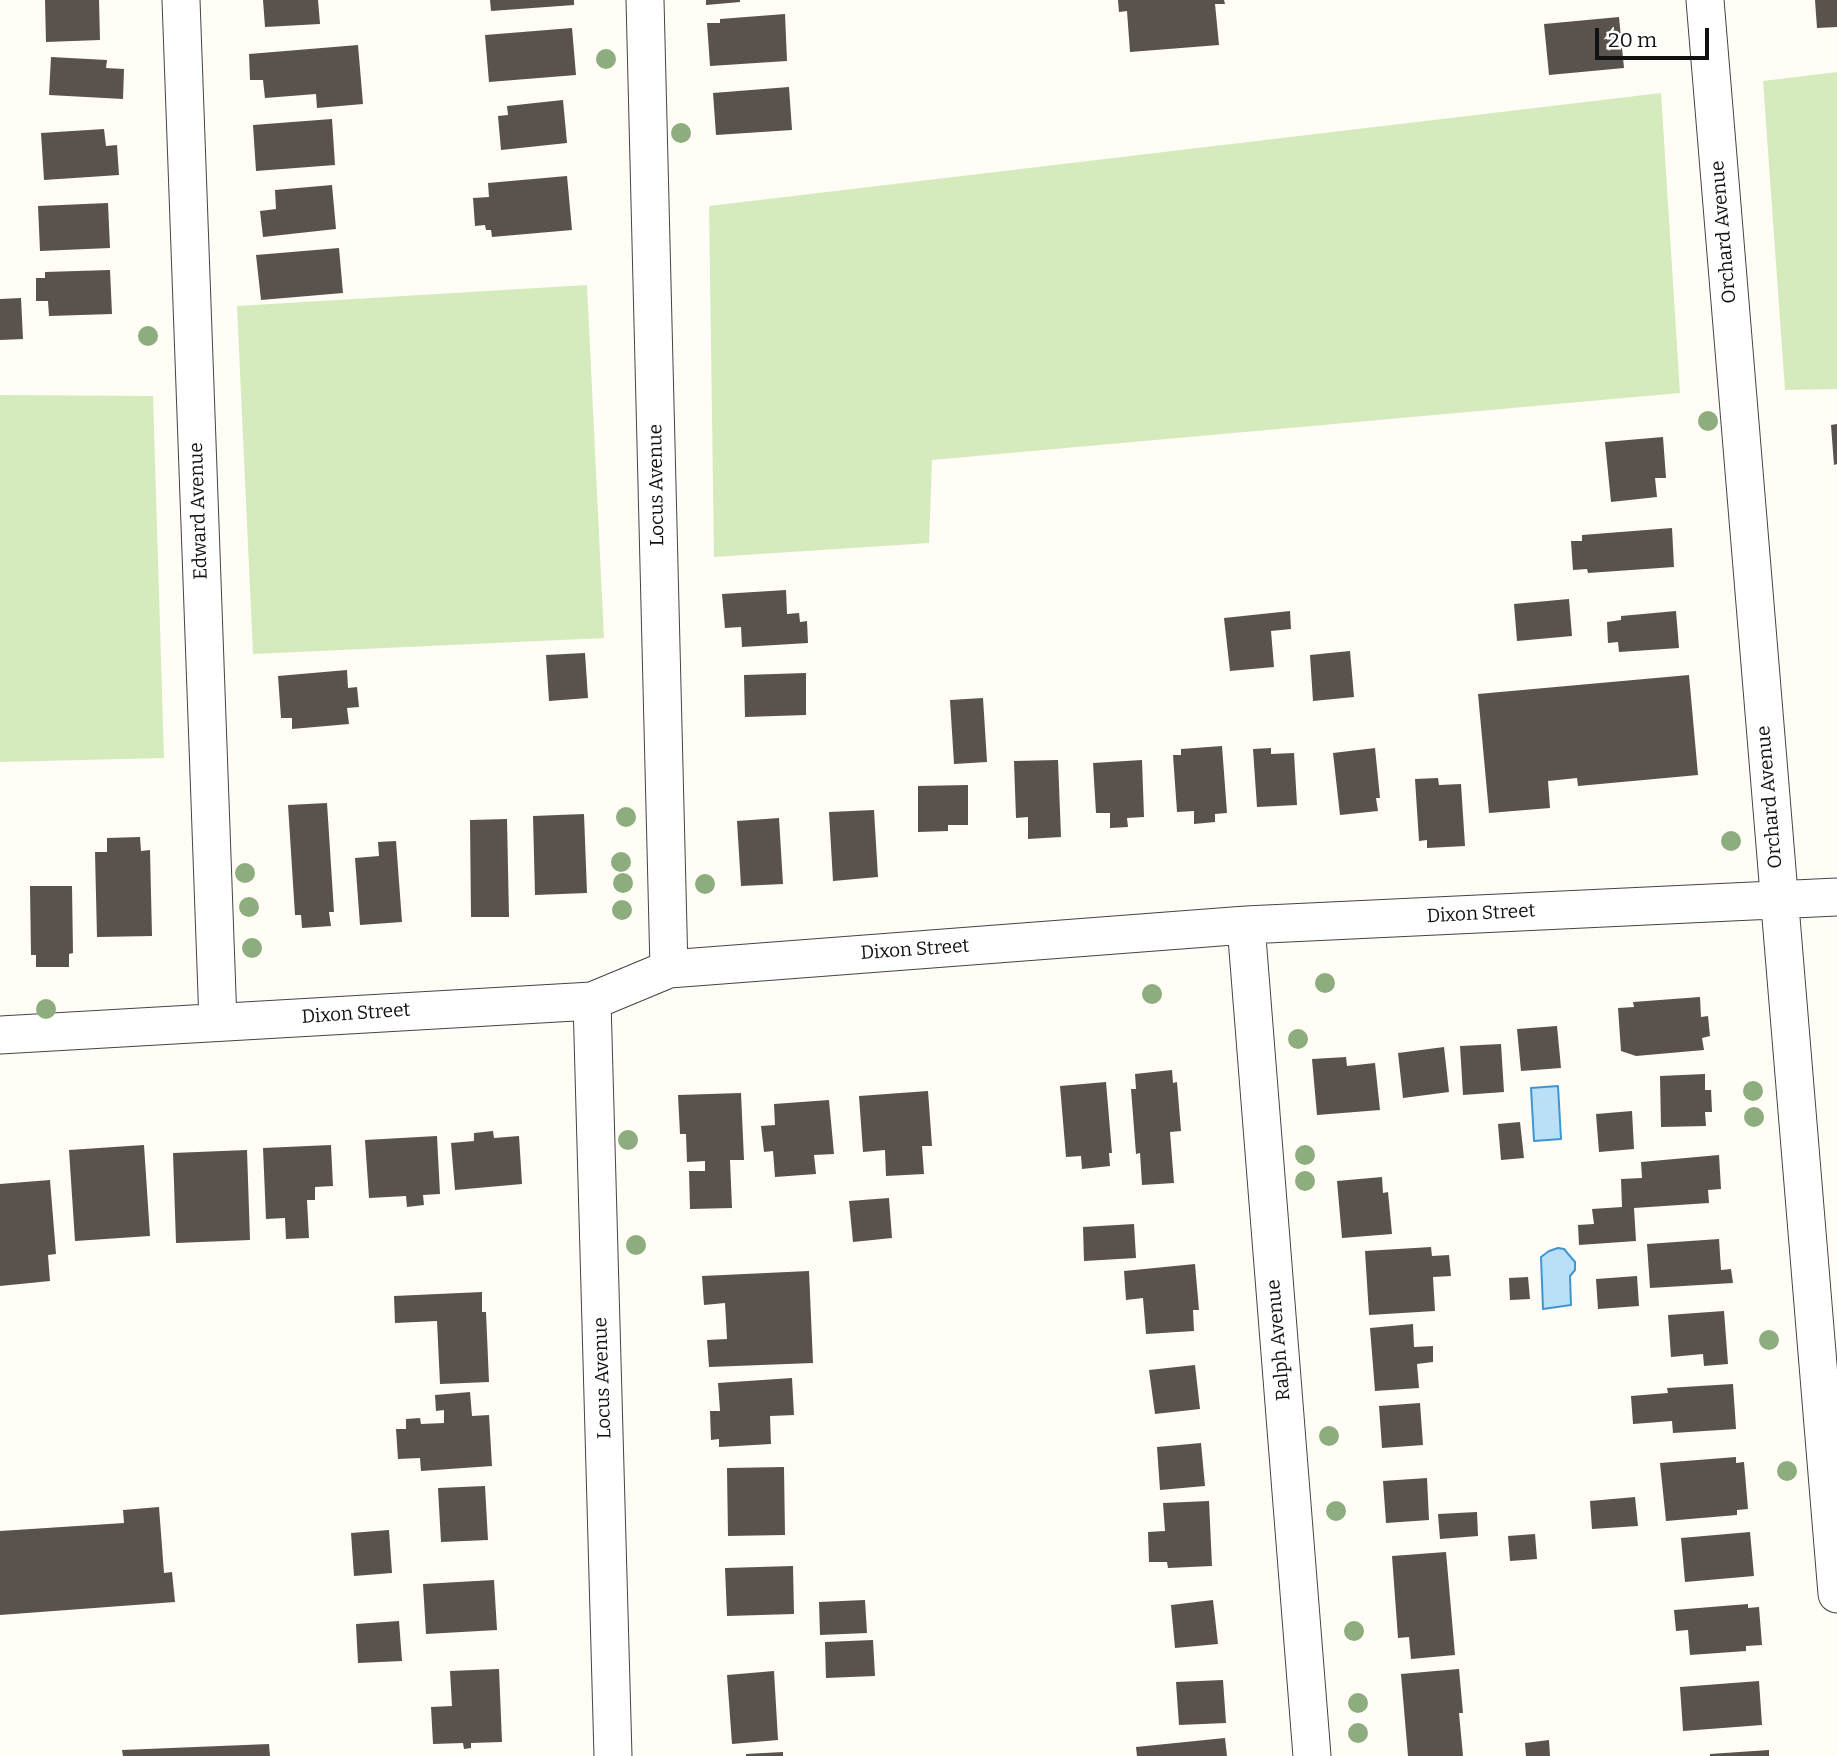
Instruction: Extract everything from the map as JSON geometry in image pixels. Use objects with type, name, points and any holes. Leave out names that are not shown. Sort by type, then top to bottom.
[{"type":"street","name":"Edward Avenue","points":[[181,0],[218,1022]]},
{"type":"street","name":"Locus Avenue","points":[[645,0],[669,969]]},
{"type":"street","name":"Orchard Avenue","points":[[1705,0],[1837,1594]]},
{"type":"street","name":"Dixon Street","points":[[0,1035],[593,1001],[669,969],[1246,925],[1837,897]]},
{"type":"street","name":"Ralph Avenue","points":[[1246,925],[1312,1756]]},
{"type":"street","name":"Locus Avenue","points":[[593,1001],[613,1756]]},
{"type":"green space","points":[[1837,72],[1837,389],[1785,390],[1763,81]]},
{"type":"green space","points":[[1661,93],[1680,393],[932,460],[929,543],[714,557],[709,206]]},
{"type":"green space","points":[[587,285],[604,638],[253,654],[237,306]]},
{"type":"green space","points":[[0,395],[153,396],[164,758],[0,762]]},
{"type":"water","points":[[1558,1086],[1561,1139],[1534,1141],[1531,1088]]},
{"type":"water","points":[[1558,1248],[1564,1249],[1575,1262],[1575,1270],[1570,1276],[1571,1305],[1543,1309],[1541,1257]]},
{"type":"building","points":[[45,0],[99,0],[100,40],[46,42]]},
{"type":"building","points":[[263,0],[318,0],[320,24],[265,27]]},
{"type":"building","points":[[490,0],[574,0],[574,5],[491,11]]},
{"type":"building","points":[[706,0],[740,0],[740,2],[706,5]]},
{"type":"building","points":[[1118,0],[1224,0],[1225,4],[1215,4],[1219,45],[1130,52],[1127,11],[1119,12]]},
{"type":"building","points":[[1815,0],[1837,0],[1837,27],[1817,28]]},
{"type":"building","points":[[785,14],[787,61],[710,66],[707,23],[720,23],[720,19]]},
{"type":"building","points":[[1619,17],[1624,68],[1549,75],[1544,24]]},
{"type":"building","points":[[572,28],[576,75],[489,82],[485,35]]},
{"type":"building","points":[[358,45],[363,104],[317,108],[316,94],[265,98],[263,80],[250,80],[249,54]]},
{"type":"building","points":[[51,57],[107,60],[106,68],[124,69],[123,99],[49,95]]},
{"type":"building","points":[[789,87],[792,130],[716,135],[713,93]]},
{"type":"building","points":[[563,100],[567,143],[501,150],[498,116],[508,115],[507,106]]},
{"type":"building","points":[[332,119],[335,165],[256,171],[253,125]]},
{"type":"building","points":[[104,129],[106,146],[117,145],[119,175],[44,180],[41,133]]},
{"type":"building","points":[[567,176],[572,230],[492,237],[491,230],[486,230],[485,225],[475,226],[473,198],[489,197],[488,183]]},
{"type":"building","points":[[332,185],[336,229],[263,237],[260,211],[276,209],[275,190]]},
{"type":"building","points":[[108,203],[110,248],[40,251],[38,206]]},
{"type":"building","points":[[339,248],[343,293],[261,300],[256,255]]},
{"type":"building","points":[[110,270],[112,314],[49,316],[48,301],[36,301],[36,278],[45,278],[45,272]]},
{"type":"building","points":[[21,298],[23,339],[0,340],[0,299]]},
{"type":"building","points":[[1837,424],[1837,464],[1834,465],[1831,425]]},
{"type":"building","points":[[1663,437],[1666,478],[1655,478],[1657,497],[1611,502],[1605,442]]},
{"type":"building","points":[[1672,528],[1674,567],[1588,573],[1587,569],[1573,570],[1571,541],[1582,541],[1582,535]]},
{"type":"building","points":[[786,590],[787,614],[799,613],[800,622],[807,621],[808,643],[742,647],[741,627],[725,628],[722,594]]},
{"type":"building","points":[[1569,599],[1572,636],[1517,641],[1514,604]]},
{"type":"building","points":[[1290,611],[1291,629],[1271,631],[1274,667],[1230,671],[1224,618]]},
{"type":"building","points":[[1676,611],[1679,648],[1619,652],[1618,642],[1608,643],[1607,622],[1621,620],[1621,616]]},
{"type":"building","points":[[1350,651],[1354,697],[1313,701],[1310,655]]},
{"type":"building","points":[[585,653],[588,698],[549,701],[546,655]]},
{"type":"building","points":[[347,670],[348,688],[357,687],[359,707],[347,708],[349,724],[292,729],[292,718],[281,718],[278,676]]},
{"type":"building","points":[[806,673],[806,715],[745,717],[744,675]]},
{"type":"building","points":[[1689,675],[1698,775],[1578,786],[1577,778],[1548,781],[1550,808],[1489,813],[1478,694]]},
{"type":"building","points":[[983,698],[987,762],[954,764],[950,700]]},
{"type":"building","points":[[1222,746],[1227,813],[1215,814],[1215,822],[1194,824],[1194,811],[1177,812],[1173,755],[1181,755],[1181,749]]},
{"type":"building","points":[[1271,748],[1271,754],[1294,753],[1297,805],[1257,807],[1253,749]]},
{"type":"building","points":[[1375,748],[1380,798],[1376,798],[1378,811],[1340,815],[1333,753]]},
{"type":"building","points":[[1058,760],[1061,837],[1028,839],[1028,817],[1016,818],[1014,761]]},
{"type":"building","points":[[1142,760],[1144,817],[1127,818],[1128,827],[1110,828],[1110,813],[1096,813],[1093,763]]},
{"type":"building","points":[[1438,778],[1439,785],[1461,784],[1465,846],[1427,848],[1427,840],[1419,841],[1415,779]]},
{"type":"building","points":[[968,785],[968,825],[948,825],[948,831],[918,832],[918,786]]},
{"type":"building","points":[[327,803],[334,912],[329,912],[331,926],[302,928],[301,915],[295,915],[288,805]]},
{"type":"building","points":[[874,810],[878,877],[833,881],[829,812]]},
{"type":"building","points":[[584,814],[587,893],[535,895],[533,816]]},
{"type":"building","points":[[779,818],[783,884],[741,886],[737,821]]},
{"type":"building","points":[[507,819],[509,917],[471,917],[470,820]]},
{"type":"building","points":[[140,837],[141,851],[150,850],[152,936],[97,937],[95,852],[107,852],[107,838]]},
{"type":"building","points":[[396,841],[402,922],[360,925],[355,858],[379,856],[378,842]]},
{"type":"building","points":[[30,886],[72,886],[73,953],[69,954],[69,967],[36,967],[36,955],[31,955]]},
{"type":"building","points":[[1700,997],[1701,1017],[1708,1016],[1710,1036],[1702,1038],[1704,1050],[1636,1056],[1621,1051],[1618,1008],[1634,1007],[1633,1002]]},
{"type":"building","points":[[1557,1026],[1561,1068],[1521,1071],[1517,1029]]},
{"type":"building","points":[[1501,1044],[1504,1092],[1463,1095],[1460,1046]]},
{"type":"building","points":[[1444,1047],[1449,1092],[1403,1098],[1398,1053]]},
{"type":"building","points":[[1346,1057],[1347,1066],[1375,1063],[1380,1110],[1317,1115],[1312,1059]]},
{"type":"building","points":[[1172,1070],[1173,1083],[1177,1082],[1181,1131],[1170,1132],[1174,1183],[1142,1185],[1140,1153],[1136,1154],[1131,1089],[1136,1089],[1135,1074]]},
{"type":"building","points":[[1705,1074],[1705,1090],[1711,1090],[1712,1112],[1705,1112],[1706,1126],[1661,1127],[1660,1076]]},
{"type":"building","points":[[1106,1082],[1112,1153],[1109,1153],[1110,1166],[1082,1169],[1081,1156],[1066,1157],[1060,1086]]},
{"type":"building","points":[[928,1091],[932,1146],[922,1146],[924,1174],[886,1176],[885,1150],[863,1152],[859,1096]]},
{"type":"building","points":[[741,1093],[744,1160],[730,1160],[732,1208],[690,1209],[689,1171],[705,1171],[705,1161],[687,1162],[686,1134],[680,1134],[678,1095]]},
{"type":"building","points":[[829,1100],[834,1154],[814,1155],[816,1174],[775,1177],[773,1151],[764,1152],[761,1126],[775,1125],[774,1104]]},
{"type":"building","points":[[1632,1111],[1634,1149],[1599,1152],[1596,1114]]},
{"type":"building","points":[[1520,1122],[1524,1158],[1501,1160],[1498,1124]]},
{"type":"building","points":[[493,1131],[494,1138],[519,1136],[522,1184],[455,1190],[451,1143],[474,1141],[474,1133]]},
{"type":"building","points":[[437,1136],[440,1194],[423,1195],[424,1205],[407,1207],[406,1196],[369,1198],[365,1140]]},
{"type":"building","points":[[144,1145],[150,1236],[75,1241],[69,1150]]},
{"type":"building","points":[[331,1145],[333,1186],[315,1187],[315,1200],[307,1200],[309,1238],[286,1239],[285,1218],[266,1219],[263,1148]]},
{"type":"building","points":[[247,1150],[250,1240],[176,1243],[173,1153]]},
{"type":"building","points":[[1719,1155],[1721,1189],[1708,1190],[1709,1203],[1634,1208],[1636,1241],[1579,1245],[1578,1225],[1594,1224],[1592,1209],[1622,1207],[1621,1179],[1642,1178],[1641,1162]]},
{"type":"building","points":[[1382,1177],[1383,1193],[1388,1192],[1392,1234],[1342,1238],[1337,1181]]},
{"type":"building","points":[[50,1180],[56,1254],[48,1255],[50,1281],[0,1286],[0,1184]]},
{"type":"building","points":[[889,1198],[892,1238],[853,1242],[849,1201]]},
{"type":"building","points":[[1134,1224],[1136,1258],[1084,1261],[1083,1227]]},
{"type":"building","points":[[1719,1239],[1721,1270],[1731,1269],[1733,1283],[1650,1288],[1647,1244]]},
{"type":"building","points":[[1431,1247],[1432,1256],[1449,1255],[1451,1276],[1433,1277],[1435,1311],[1369,1315],[1365,1251]]},
{"type":"building","points":[[1195,1264],[1199,1310],[1193,1310],[1194,1331],[1146,1334],[1143,1298],[1126,1300],[1124,1271]]},
{"type":"building","points":[[809,1271],[813,1363],[709,1367],[707,1340],[727,1339],[725,1303],[704,1305],[702,1276]]},
{"type":"building","points":[[1637,1276],[1639,1306],[1598,1309],[1596,1279]]},
{"type":"building","points":[[1528,1277],[1530,1299],[1510,1300],[1509,1278]]},
{"type":"building","points":[[482,1292],[482,1312],[486,1312],[489,1382],[440,1384],[437,1321],[395,1323],[394,1296]]},
{"type":"building","points":[[1724,1311],[1728,1364],[1704,1366],[1703,1354],[1671,1357],[1668,1315]]},
{"type":"building","points":[[1413,1324],[1414,1347],[1433,1346],[1433,1362],[1417,1364],[1419,1388],[1375,1391],[1370,1328]]},
{"type":"building","points":[[1195,1365],[1200,1409],[1155,1414],[1149,1370]]},
{"type":"building","points":[[792,1378],[794,1415],[770,1416],[771,1444],[719,1447],[719,1439],[711,1440],[710,1411],[720,1411],[718,1383]]},
{"type":"building","points":[[1733,1384],[1736,1429],[1673,1433],[1672,1421],[1633,1424],[1631,1396],[1668,1393],[1667,1388]]},
{"type":"building","points":[[470,1392],[472,1416],[489,1415],[492,1466],[421,1471],[420,1458],[398,1459],[396,1429],[406,1429],[406,1419],[420,1418],[421,1424],[444,1423],[444,1410],[436,1411],[435,1395]]},
{"type":"building","points":[[1420,1403],[1423,1445],[1382,1448],[1379,1406]]},
{"type":"building","points":[[1201,1443],[1205,1486],[1160,1490],[1157,1447]]},
{"type":"building","points":[[1736,1457],[1736,1463],[1744,1462],[1748,1509],[1737,1510],[1737,1515],[1666,1521],[1660,1463]]},
{"type":"building","points":[[784,1467],[785,1535],[728,1536],[727,1468]]},
{"type":"building","points":[[1427,1478],[1429,1520],[1386,1523],[1383,1481]]},
{"type":"building","points":[[485,1486],[488,1540],[441,1542],[438,1488]]},
{"type":"building","points":[[1635,1497],[1638,1526],[1592,1529],[1590,1501]]},
{"type":"building","points":[[1209,1501],[1212,1566],[1168,1568],[1167,1562],[1149,1562],[1148,1532],[1165,1531],[1163,1503]]},
{"type":"building","points":[[159,1507],[164,1573],[172,1572],[175,1602],[0,1615],[0,1531],[124,1523],[123,1510]]},
{"type":"building","points":[[1477,1512],[1478,1536],[1440,1539],[1438,1514]]},
{"type":"building","points":[[389,1530],[392,1573],[354,1576],[351,1533]]},
{"type":"building","points":[[1750,1532],[1754,1576],[1685,1582],[1681,1538]]},
{"type":"building","points":[[1535,1534],[1537,1559],[1510,1561],[1508,1536]]},
{"type":"building","points":[[1446,1552],[1455,1655],[1411,1659],[1409,1637],[1398,1638],[1392,1556]]},
{"type":"building","points":[[793,1566],[794,1614],[727,1616],[725,1568]]},
{"type":"building","points":[[494,1580],[497,1630],[426,1634],[423,1584]]},
{"type":"building","points":[[865,1600],[867,1633],[820,1635],[819,1602]]},
{"type":"building","points":[[1213,1600],[1218,1644],[1175,1648],[1171,1605]]},
{"type":"building","points":[[1748,1604],[1748,1608],[1759,1607],[1762,1645],[1746,1646],[1746,1651],[1690,1655],[1688,1630],[1676,1631],[1674,1610]]},
{"type":"building","points":[[399,1621],[402,1661],[358,1663],[356,1624]]},
{"type":"building","points":[[873,1640],[875,1676],[826,1678],[825,1642]]},
{"type":"building","points":[[499,1669],[502,1742],[471,1743],[471,1748],[464,1749],[463,1743],[433,1744],[431,1707],[452,1706],[450,1671]]},
{"type":"building","points":[[1459,1669],[1463,1756],[1408,1756],[1401,1674]]},
{"type":"building","points":[[774,1671],[778,1740],[732,1744],[727,1675]]},
{"type":"building","points":[[1223,1680],[1226,1723],[1179,1725],[1176,1682]]},
{"type":"building","points":[[1759,1681],[1762,1725],[1683,1731],[1680,1687]]},
{"type":"building","points":[[1225,1738],[1227,1756],[1137,1756],[1136,1747]]},
{"type":"building","points":[[1549,1740],[1550,1756],[1526,1756],[1525,1743]]},
{"type":"building","points":[[269,1744],[270,1756],[123,1756],[122,1750]]},
{"type":"building","points":[[1769,1750],[1769,1756],[1710,1756],[1710,1754]]},
{"type":"building","points":[[783,1752],[783,1756],[746,1756],[746,1754]]}]
